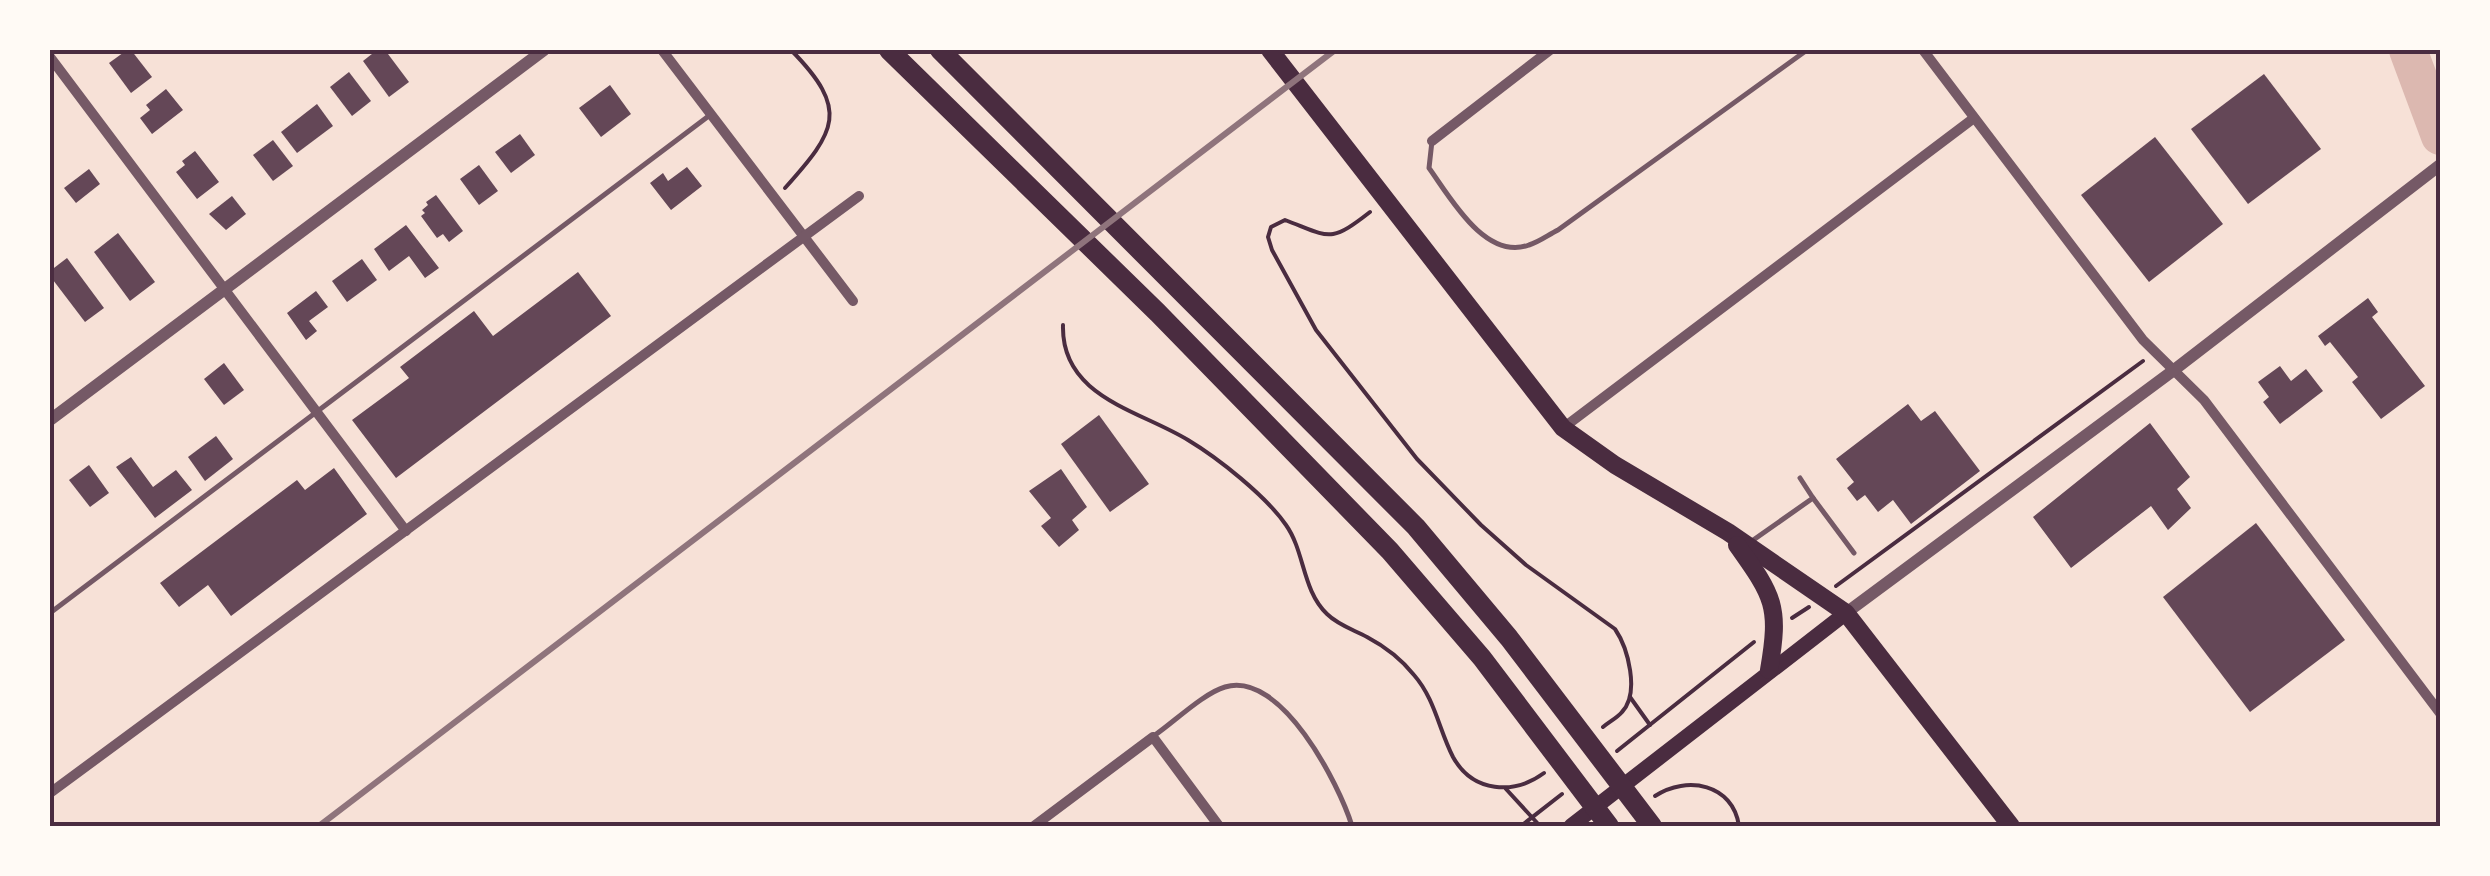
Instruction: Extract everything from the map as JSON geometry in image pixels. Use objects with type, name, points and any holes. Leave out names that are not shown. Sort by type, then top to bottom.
[{"type":"highway","points":[[890,50],[1158,313],[1390,552],[1482,658],[1609,826]]},
{"type":"highway","points":[[940,50],[1416,526],[1572,719],[1652,826]]},
{"type":"main road","points":[[1270,50],[1562,428],[1615,465],[1728,532],[1846,613],[2011,826]]},
{"type":"main road","points":[[1728,532],[1763,582],[1773,604],[1776,626],[1769,670]]},
{"type":"main road","points":[[1571,826],[1846,613]]},
{"type":"street","points":[[50,420],[544,50]]},
{"type":"street","points":[[662,50],[854,300]]},
{"type":"street","points":[[1432,141],[1550,50]]},
{"type":"street","points":[[1923,50],[2143,340],[2204,400],[2440,713]]},
{"type":"street","points":[[50,57],[406,530]]},
{"type":"street","points":[[1562,428],[1974,118]]},
{"type":"street","points":[[1846,613],[2174,370],[2440,165]]},
{"type":"street","points":[[50,793],[859,196]]},
{"type":"street","points":[[1034,826],[1153,737],[1219,826]]},
{"type":"lane","points":[[1432,141],[1429,168],[1469,222],[1488,241],[1525,247],[1558,230],[1807,50]]},
{"type":"lane","points":[[50,613],[711,114]]},
{"type":"lane","points":[[1800,478],[1854,553]]},
{"type":"lane","points":[[1746,545],[1813,498]]},
{"type":"lane","points":[[1153,737],[1226,686],[1249,686],[1274,701],[1307,737],[1335,784],[1352,826]]},
{"type":"path","points":[[776,199],[826,138],[831,123],[820,85],[791,50]]},
{"type":"path","points":[[1630,696],[1650,726]]},
{"type":"path","points":[[1645,804],[1660,792],[1689,784],[1706,787],[1722,793],[1737,813],[1739,826]]},
{"type":"path","points":[[1506,789],[1540,826]]},
{"type":"building","points":[[127,50],[152,77],[131,93],[109,63]]},
{"type":"building","points":[[377,50],[385,50],[409,82],[389,97],[363,61]]},
{"type":"building","points":[[349,72],[371,101],[352,116],[330,87]]},
{"type":"building","points":[[2264,74],[2321,149],[2248,204],[2191,129]]},
{"type":"building","points":[[610,85],[631,114],[601,137],[579,108]]},
{"type":"building","points":[[166,89],[183,110],[152,134],[140,118],[150,110],[146,105]]},
{"type":"building","points":[[317,104],[333,126],[297,153],[281,132]]},
{"type":"building","points":[[520,134],[535,155],[511,173],[495,152]]},
{"type":"building","points":[[2155,137],[2223,224],[2149,282],[2081,195]]},
{"type":"building","points":[[273,140],[293,166],[273,181],[253,155]]},
{"type":"building","points":[[195,151],[219,182],[197,199],[176,172]]},
{"type":"building","points":[[479,165],[498,191],[479,205],[460,179]]},
{"type":"building","points":[[687,167],[702,186],[671,210],[650,183],[663,173],[668,181]]},
{"type":"building","points":[[89,169],[100,184],[76,203],[64,188]]},
{"type":"building","points":[[436,195],[463,231],[449,242],[443,234],[437,238],[421,216],[426,202]]},
{"type":"building","points":[[232,196],[246,214],[226,230],[209,214]]},
{"type":"building","points":[[406,225],[439,268],[425,278],[409,256],[389,271],[374,249]]},
{"type":"building","points":[[118,233],[155,282],[130,301],[94,252]]},
{"type":"building","points":[[67,258],[104,308],[85,322],[50,276],[50,271]]},
{"type":"building","points":[[362,259],[377,280],[347,302],[332,281]]},
{"type":"building","points":[[578,272],[611,316],[396,478],[352,420],[409,378],[400,367],[474,311],[493,336]]},
{"type":"building","points":[[316,291],[328,307],[309,321],[317,331],[306,340],[287,313]]},
{"type":"building","points":[[2368,298],[2378,312],[2372,317],[2425,386],[2381,419],[2352,382],[2358,377],[2330,342],[2325,346],[2318,336]]},
{"type":"building","points":[[224,363],[244,390],[224,405],[204,379]]},
{"type":"building","points":[[2280,366],[2291,381],[2306,369],[2323,391],[2280,424],[2263,402],[2269,397],[2258,382]]},
{"type":"building","points":[[1908,404],[1921,421],[1935,411],[1980,471],[1911,524],[1893,500],[1878,512],[1865,495],[1857,501],[1847,488],[1854,482],[1836,459]]},
{"type":"building","points":[[1099,415],[1149,484],[1110,512],[1061,444]]},
{"type":"building","points":[[2150,423],[2190,477],[2177,489],[2191,508],[2168,530],[2151,506],[2071,568],[2033,517]]},
{"type":"building","points":[[216,436],[233,459],[205,481],[188,457]]},
{"type":"building","points":[[131,457],[153,487],[176,470],[192,490],[155,518],[116,467]]},
{"type":"building","points":[[89,465],[109,493],[90,507],[69,480]]},
{"type":"building","points":[[334,468],[367,514],[231,616],[208,585],[179,607],[160,583],[297,480],[305,490]]},
{"type":"building","points":[[1061,469],[1087,507],[1072,520],[1079,530],[1059,547],[1041,526],[1051,518],[1029,491]]},
{"type":"building","points":[[2256,523],[2345,640],[2250,712],[2163,597]]},
{"type":"waterway","points":[[2408,50],[2440,136]]},
{"type":"railway","points":[[319,826],[1335,50]]}]
